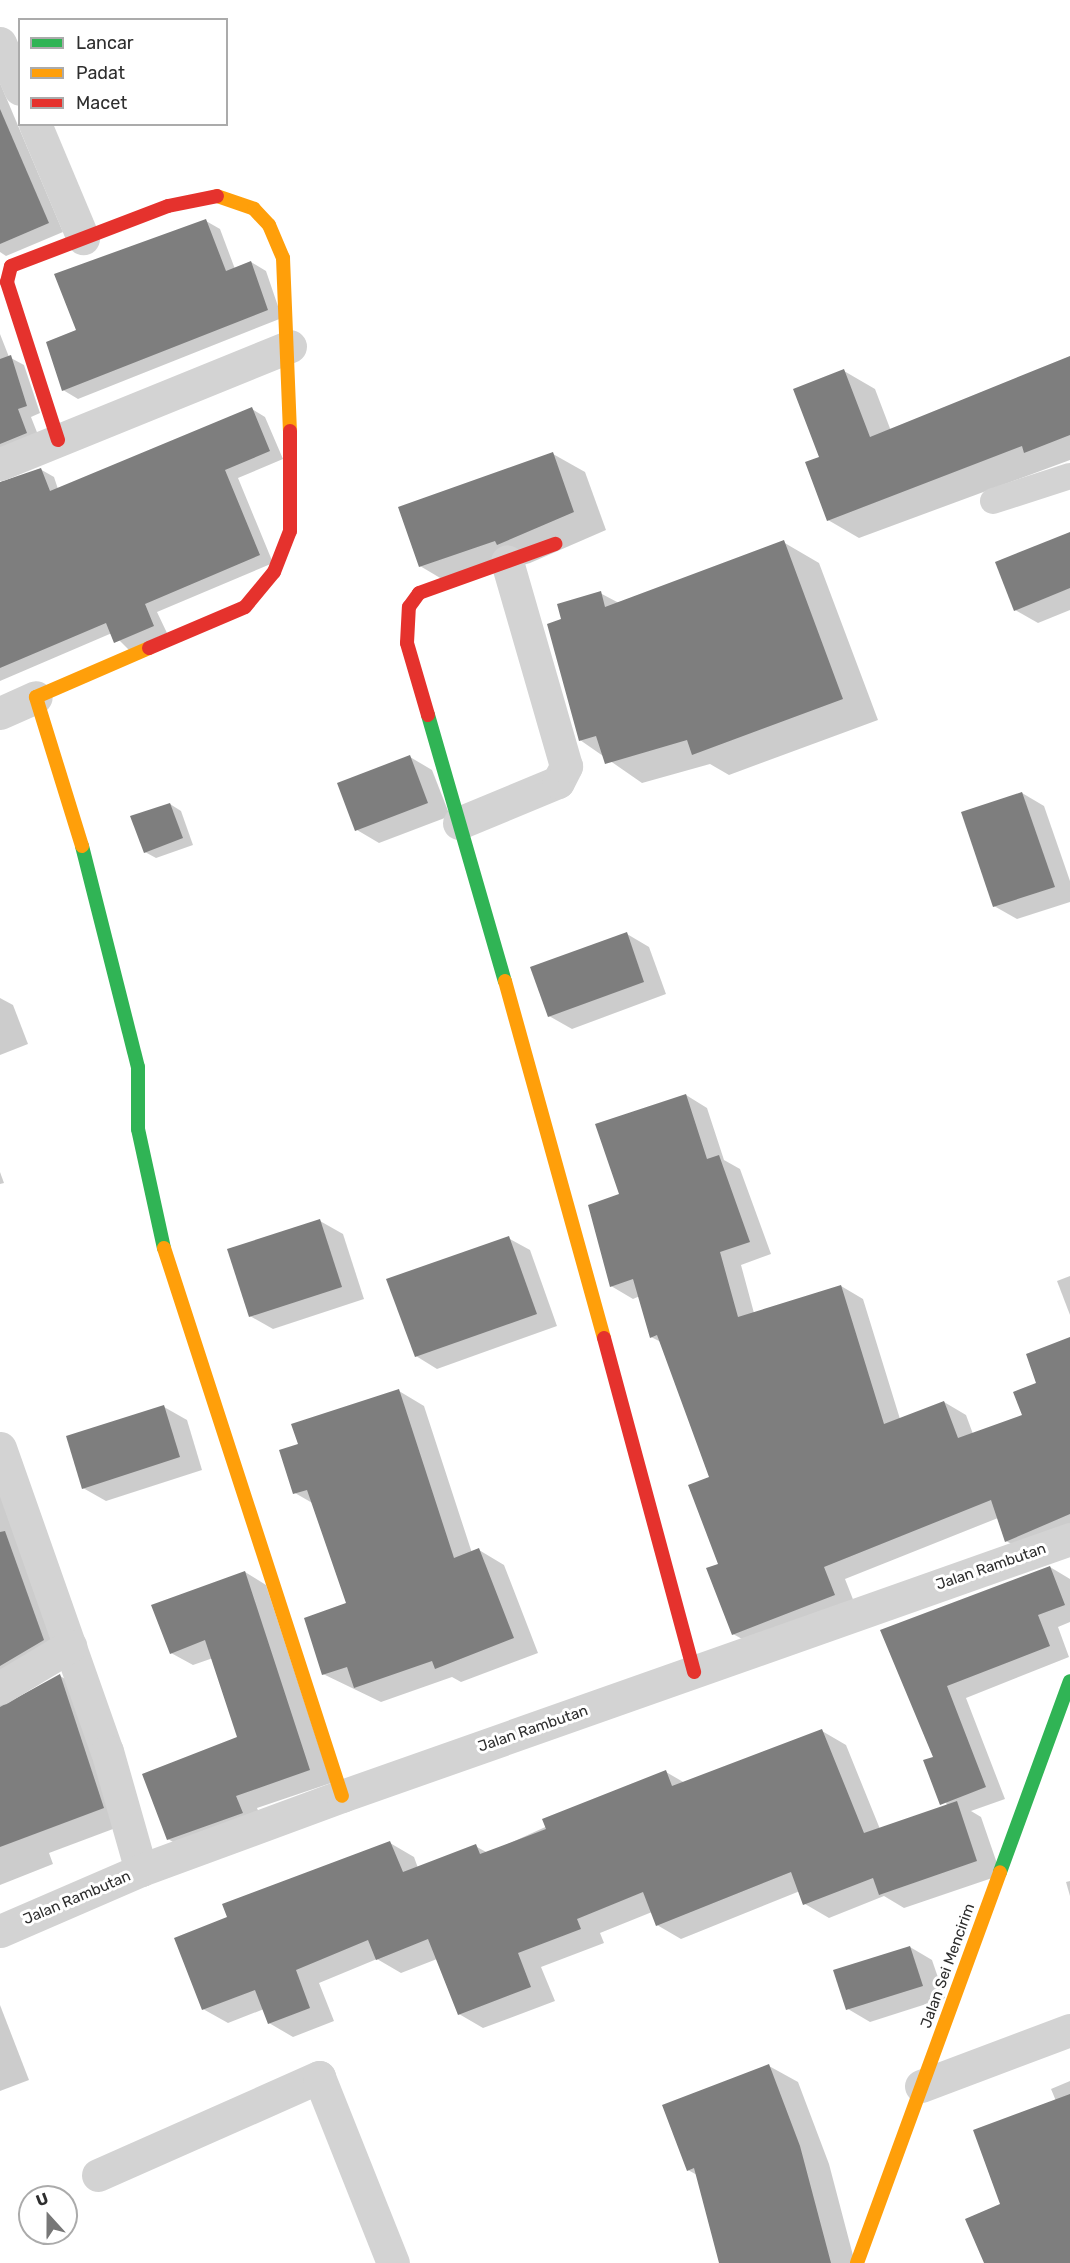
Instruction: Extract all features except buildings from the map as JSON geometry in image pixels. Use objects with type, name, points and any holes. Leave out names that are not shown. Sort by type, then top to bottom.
[{"type":"street","points":[[0,43],[18,84]]},
{"type":"street","points":[[36,126],[83,238]]},
{"type":"street","points":[[0,713],[40,710],[244,607],[274,572],[290,531],[290,346],[283,258],[269,225],[254,209],[224,195],[168,206],[11,266],[8,282],[58,440]]},
{"type":"street","points":[[0,464],[290,346]]},
{"type":"street","points":[[555,544],[419,593],[405,625],[459,823],[543,1110],[694,1672]]},
{"type":"street","points":[[459,823],[558,782],[566,766],[507,561]]},
{"type":"street","points":[[40,710],[58,768],[138,1067],[138,1129],[166,1257],[342,1796]]},
{"type":"street","points":[[0,1448],[70,1646],[141,1870]]},
{"type":"street","name":"Jalan Rambutan","points":[[0,1931],[141,1870],[342,1796],[1070,1539]]},
{"type":"street","points":[[0,1688],[70,1646]]},
{"type":"street","name":"Jalan Sei Mencirim","points":[[857,2263],[1070,1681]]},
{"type":"street","points":[[921,2086],[1070,2030]]},
{"type":"street","points":[[98,2175],[319,2077],[393,2263]]},
{"type":"lane","points":[[993,501],[1070,476]]},
{"type":"traffic: fast","points":[[428,715],[505,981]]},
{"type":"traffic: fast","points":[[82,846],[138,1067],[138,1129],[164,1248]]},
{"type":"traffic: fast","points":[[1000,1872],[1070,1681]]},
{"type":"traffic: slow","points":[[217,196],[254,209],[269,225],[283,258],[290,431]]},
{"type":"traffic: slow","points":[[82,846],[36,697],[149,648]]},
{"type":"traffic: slow","points":[[505,981],[604,1338]]},
{"type":"traffic: slow","points":[[164,1248],[342,1796]]},
{"type":"traffic: slow","points":[[857,2263],[1000,1872]]},
{"type":"traffic: jam","points":[[58,440],[7,282],[11,266],[168,206],[217,196]]},
{"type":"traffic: jam","points":[[149,648],[245,607],[274,572],[290,531],[290,431]]},
{"type":"traffic: jam","points":[[428,715],[407,643],[409,607],[419,593],[555,544]]},
{"type":"traffic: jam","points":[[604,1338],[694,1672]]}]
